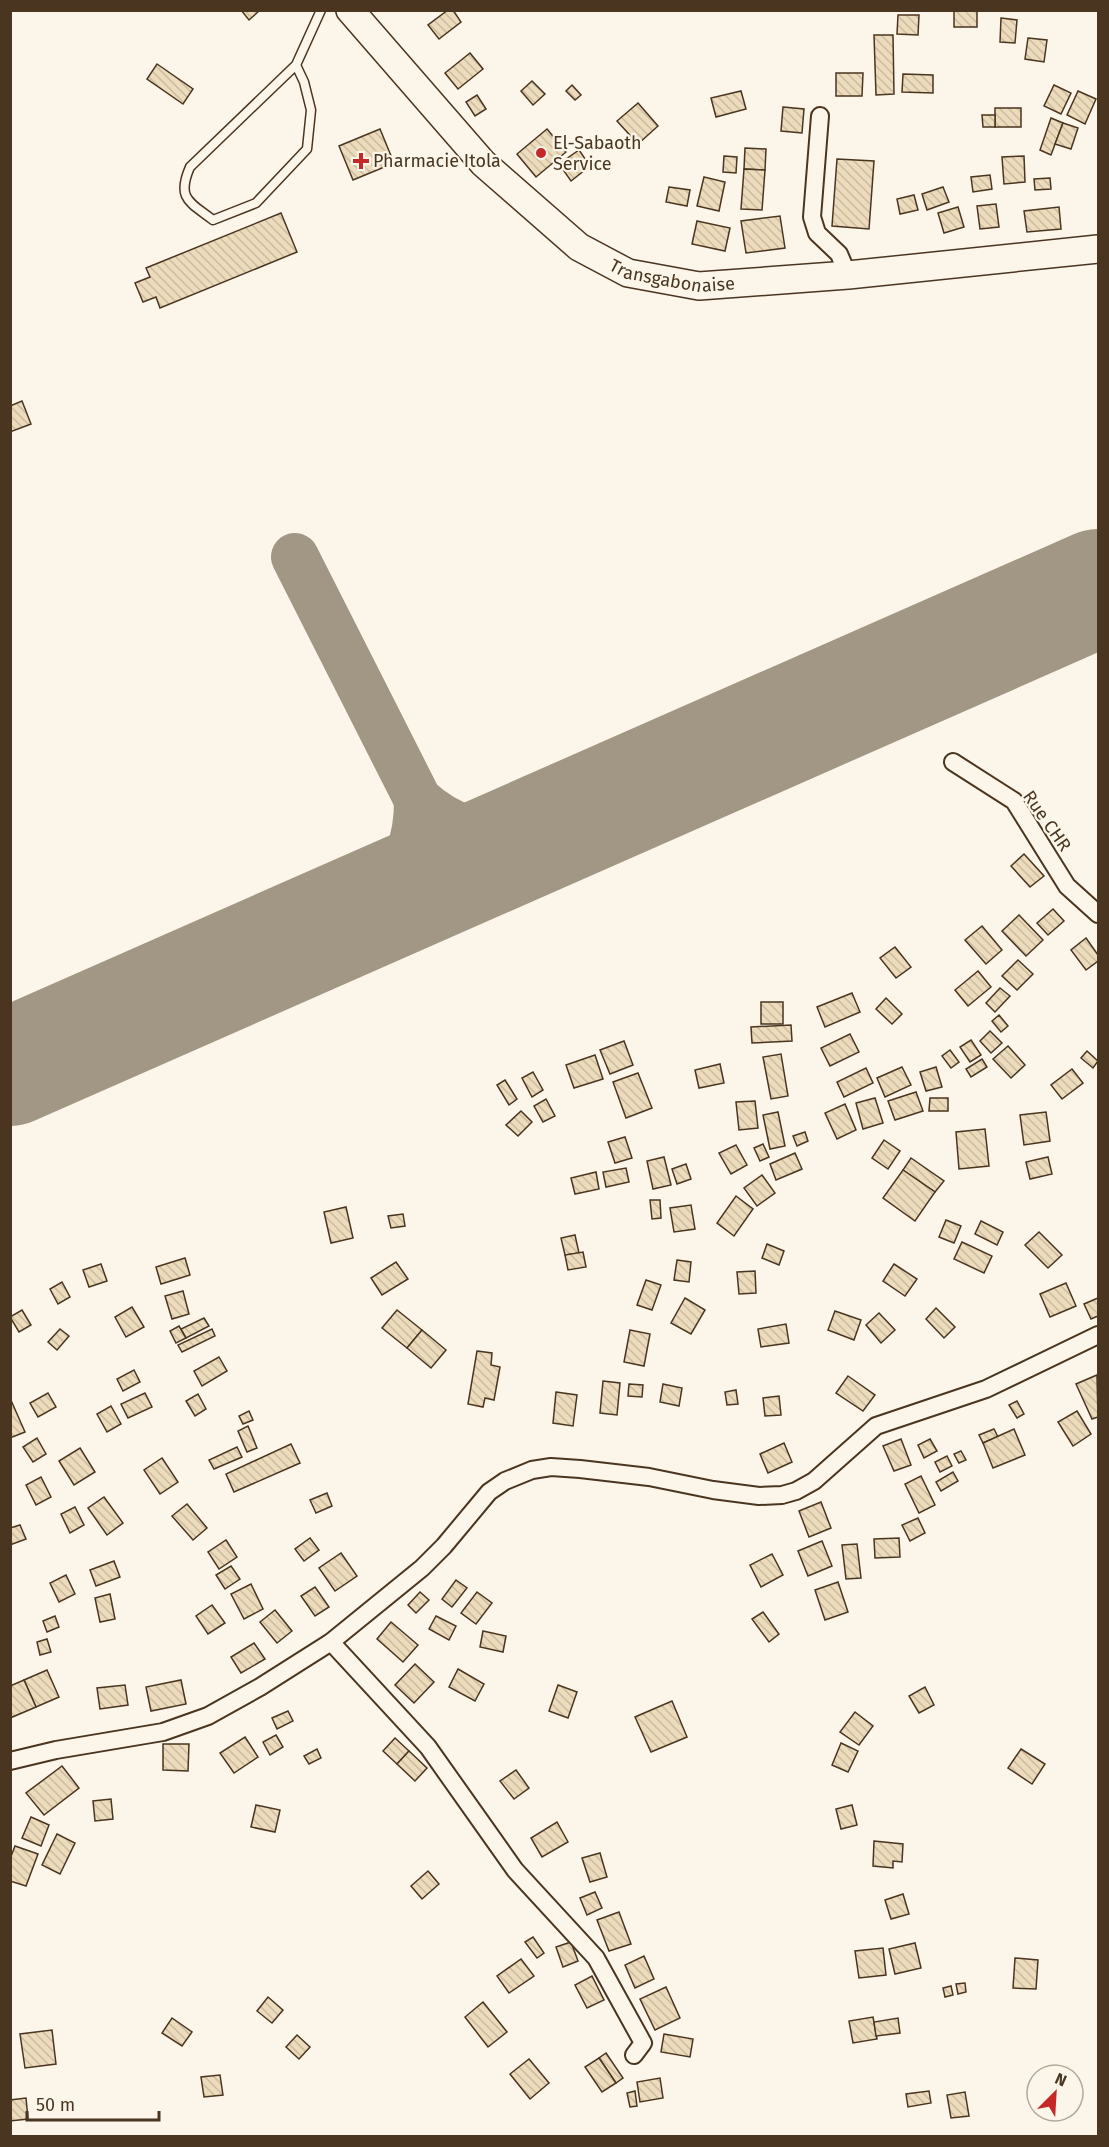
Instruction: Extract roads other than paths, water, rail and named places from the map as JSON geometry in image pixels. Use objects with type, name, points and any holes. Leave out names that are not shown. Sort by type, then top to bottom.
[{"type":"highway","name":"Transgabonaise","points":[[350,10],[483,163],[579,248],[628,273],[699,286],[848,275],[1098,249]]},
{"type":"street","points":[[820,116],[812,218],[817,234],[839,254],[848,275]]},
{"type":"street","name":"Rue CHR","points":[[952,762],[1014,801],[1067,886],[1098,914]]},
{"type":"street","points":[[10,1761],[56,1750],[163,1732],[208,1716],[260,1687],[330,1642],[422,1568],[444,1546],[489,1492],[505,1481],[532,1470],[551,1467],[580,1469],[650,1477],[713,1490],[759,1496],[782,1495],[796,1491],[814,1481],[876,1426],[986,1389],[1098,1335]]},
{"type":"street","points":[[330,1642],[428,1747],[515,1870],[596,1958],[643,2043],[634,2055]]},
{"type":"lane","points":[[296,65],[304,82],[311,110],[307,149],[256,203],[213,220],[188,201],[183,184],[190,168],[296,65],[321,10]]},
{"type":"place","name":"El-Sabaoth Service","points":[[541,153]]},
{"type":"place","name":"Pharmacie Itola","points":[[361,161]]}]
